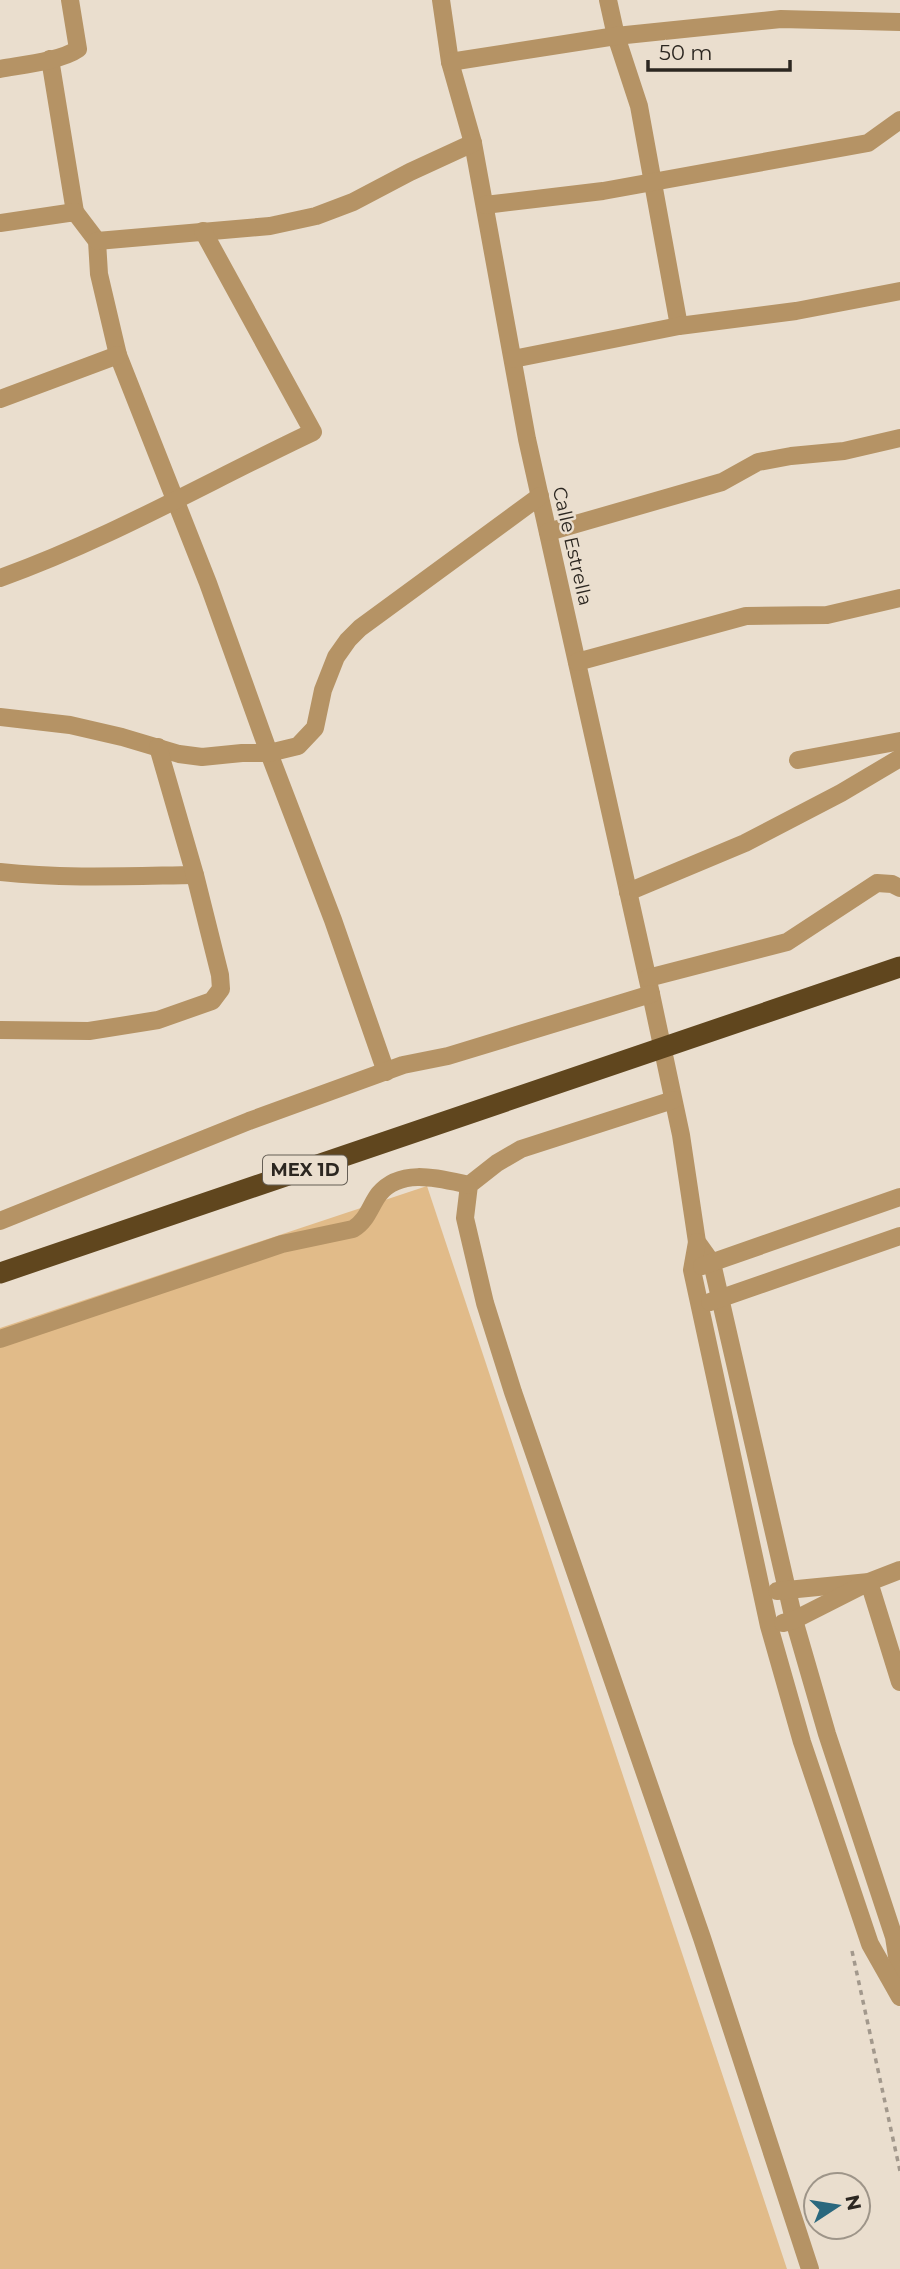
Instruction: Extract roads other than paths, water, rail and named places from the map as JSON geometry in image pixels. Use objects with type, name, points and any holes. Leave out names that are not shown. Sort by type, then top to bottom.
[{"type":"highway","name":"MEX 1D","points":[[0,1273],[900,968]]},
{"type":"street","points":[[0,69],[50,59],[78,49],[70,0]]},
{"type":"street","name":"Calle Estrella","points":[[441,0],[450,62],[473,143],[540,496],[650,986],[692,1202],[697,1242]]},
{"type":"street","points":[[608,0],[616,36],[639,106],[679,326]]},
{"type":"street","points":[[778,0],[781,19]]},
{"type":"street","points":[[450,62],[616,36],[781,19],[900,22]]},
{"type":"street","points":[[50,59],[75,212],[97,241],[99,274],[118,355],[176,501],[333,920],[386,1072]]},
{"type":"street","points":[[485,205],[652,183],[867,143],[900,120]]},
{"type":"street","points":[[97,241],[270,226],[316,216],[353,202],[473,143]]},
{"type":"street","points":[[0,223],[75,212]]},
{"type":"street","points":[[0,578],[33,566],[176,501],[313,432],[203,231]]},
{"type":"street","points":[[513,359],[679,326],[796,311],[900,290]]},
{"type":"street","points":[[0,399],[118,355]]},
{"type":"street","points":[[548,532],[722,482],[758,463],[791,456],[844,451],[900,438]]},
{"type":"street","points":[[0,717],[70,725],[202,757],[269,753],[298,746],[316,728],[323,690],[336,657],[348,640],[360,628],[540,496]]},
{"type":"street","points":[[577,662],[746,616],[827,615],[900,598]]},
{"type":"street","points":[[798,760],[900,741]]},
{"type":"street","points":[[0,1030],[89,1031],[158,1020],[212,1001],[221,989],[220,975],[195,875],[158,747]]},
{"type":"street","points":[[628,891],[745,843],[841,793],[900,758]]},
{"type":"street","points":[[0,872],[107,877],[195,875]]},
{"type":"street","points":[[0,1222],[249,1121],[403,1065],[448,1056],[787,942],[877,883],[892,884],[900,888]]},
{"type":"street","points":[[673,1100],[521,1149],[497,1163],[470,1185],[465,1218],[485,1303],[576,1577],[694,1913],[810,2269]]},
{"type":"street","points":[[0,1339],[282,1244],[353,1229],[360,1224],[378,1195],[397,1182],[426,1175],[470,1185]]},
{"type":"street","points":[[692,1270],[900,1197]]},
{"type":"street","points":[[700,1305],[900,1236]]},
{"type":"street","points":[[697,1242],[712,1263],[794,1620],[827,1734],[893,1909],[900,1976]]},
{"type":"street","points":[[697,1242],[692,1270],[769,1626],[802,1742],[870,1944],[900,1997]]},
{"type":"street","points":[[769,1626],[794,1620],[900,1570]]},
{"type":"street","points":[[762,1595],[787,1588],[869,1583]]},
{"type":"street","points":[[869,1583],[900,1682]]},
{"type":"street","points":[[802,1742],[827,1734]]},
{"type":"street","points":[[862,1920],[893,1909]]},
{"type":"street","points":[[870,1944],[897,1936]]}]
